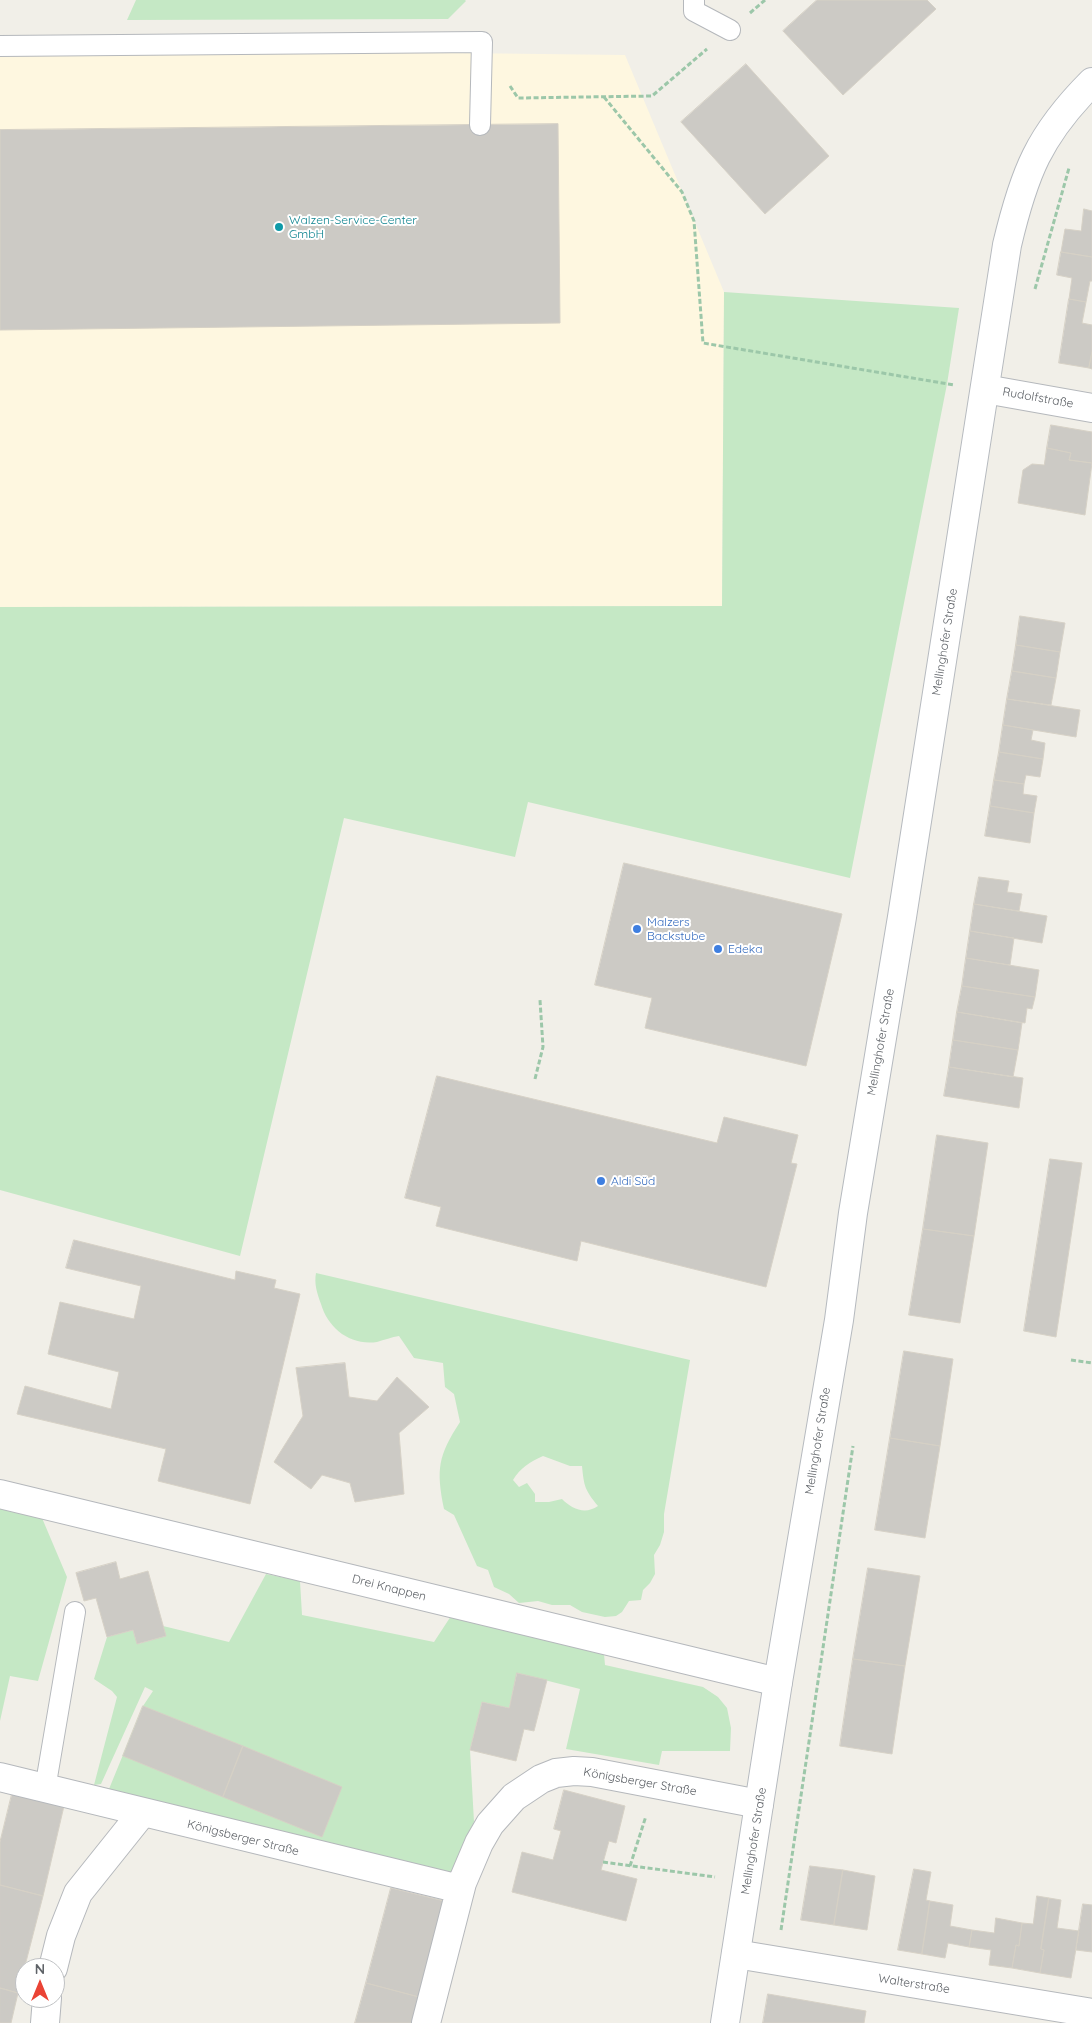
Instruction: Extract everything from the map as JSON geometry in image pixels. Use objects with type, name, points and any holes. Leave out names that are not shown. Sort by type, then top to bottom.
[{"type":"street","name":"Mellinghofer Straße","points":[[725,2023],[778,1682],[837,1329],[855,1203],[902,917],[1007,246],[1022,189],[1035,157],[1054,124],[1092,82]]},
{"type":"street","name":"Rudolfstraße","points":[[985,389],[1092,408]]},
{"type":"street","name":"Drei Knappen","points":[[0,1494],[778,1682]]},
{"type":"street","name":"Königsberger Straße","points":[[426,2023],[460,1890],[479,1843],[490,1824],[514,1797],[541,1779],[556,1773],[574,1770],[592,1772],[759,1804]]},
{"type":"street","name":"Königsberger Straße","points":[[0,1777],[460,1890]]},
{"type":"street","points":[[56,1958],[61,1936],[78,1893],[142,1813]]},
{"type":"street","name":"Walterstraße","points":[[736,1954],[1092,2013]]},
{"type":"street","points":[[46,2023],[47,2008]]},
{"type":"lane","points":[[694,0],[694,11],[730,30]]},
{"type":"lane","points":[[0,46],[482,42],[480,125]]},
{"type":"lane","points":[[45,1788],[75,1612]]},
{"type":"path","points":[[508,82],[518,98],[652,96],[764,0]]},
{"type":"path","points":[[604,97],[682,192],[694,221],[703,343],[985,389]]},
{"type":"path","points":[[1034,293],[1070,164]]},
{"type":"path","points":[[536,1079],[543,1047],[540,1000]]},
{"type":"path","points":[[1071,1360],[1092,1363]]},
{"type":"path","points":[[777,1961],[854,1442]]},
{"type":"path","points":[[630,1866],[656,1784]]},
{"type":"path","points":[[603,1862],[748,1881]]},
{"type":"shaded area","points":[[123,49],[625,55],[724,292],[722,606],[0,607],[0,50]]},
{"type":"green space","points":[[136,0],[466,1],[448,19],[127,20]]},
{"type":"green space","points":[[724,292],[959,308],[947,384],[850,878],[528,802],[515,857],[344,818],[240,1256],[0,1190],[0,607],[722,606]]},
{"type":"green space","points":[[316,1273],[690,1360],[664,1514],[664,1532],[660,1545],[654,1555],[655,1574],[643,1590],[641,1600],[629,1601],[622,1612],[616,1616],[605,1617],[582,1612],[570,1605],[552,1605],[538,1601],[519,1603],[509,1594],[494,1587],[488,1570],[477,1566],[454,1515],[444,1509],[440,1483],[441,1463],[447,1444],[460,1422],[454,1394],[445,1387],[443,1363],[414,1358],[399,1336],[377,1342],[367,1342],[358,1341],[342,1334],[324,1313],[317,1292]],"holes":[[[543,1456],[570,1466],[582,1466],[586,1488],[598,1506],[593,1509],[579,1510],[570,1506],[562,1499],[549,1502],[535,1502],[535,1494],[527,1483],[519,1487],[513,1480],[526,1466]]]},
{"type":"green space","points":[[0,1508],[42,1518],[67,1577],[38,1681],[10,1676],[0,1721]]},
{"type":"green space","points":[[266,1574],[300,1581],[302,1615],[434,1642],[451,1616],[604,1654],[605,1665],[703,1687],[718,1697],[727,1708],[731,1728],[730,1751],[662,1751],[659,1765],[566,1749],[580,1689],[517,1673],[509,1708],[482,1702],[470,1750],[474,1822],[451,1874],[109,1789],[143,1706],[153,1691],[145,1687],[101,1784],[94,1785],[117,1697],[112,1691],[94,1679],[107,1637],[133,1630],[138,1644],[165,1636],[163,1626],[229,1642]]},
{"type":"building","points":[[817,0],[927,0],[936,9],[843,95],[783,31]]},
{"type":"building","points":[[746,64],[829,156],[765,214],[681,122]]},
{"type":"building","name":"Walzen-Service-Center GmbH","points":[[558,124],[560,323],[0,330],[0,130]]},
{"type":"building","points":[[1084,209],[1092,211],[1092,257],[1061,252],[1065,229],[1081,231]]},
{"type":"building","points":[[1061,252],[1092,257],[1092,281],[1090,281],[1086,302],[1069,299],[1072,278],[1057,275]]},
{"type":"building","points":[[1069,299],[1086,302],[1082,323],[1092,325],[1092,352],[1089,368],[1059,363]]},
{"type":"building","points":[[1092,352],[1092,369],[1089,368]]},
{"type":"building","points":[[1051,425],[1092,432],[1092,463],[1069,460],[1071,453],[1047,448]]},
{"type":"building","points":[[1047,448],[1071,453],[1069,460],[1092,463],[1085,515],[1018,503],[1023,470],[1032,464],[1044,465]]},
{"type":"building","points":[[1020,616],[1065,623],[1060,652],[1016,645]]},
{"type":"building","points":[[1016,645],[1060,652],[1056,678],[1012,671]]},
{"type":"building","points":[[1012,671],[1056,678],[1051,705],[1007,699]]},
{"type":"building","points":[[1007,699],[1080,710],[1076,737],[1003,725]]},
{"type":"building","points":[[1003,725],[1033,730],[1031,740],[1045,743],[1043,759],[999,752]]},
{"type":"building","points":[[999,752],[1043,759],[1040,777],[1026,775],[1024,784],[994,780]]},
{"type":"building","points":[[994,780],[1024,784],[1023,794],[1037,796],[1034,813],[990,806]]},
{"type":"building","points":[[990,806],[1034,813],[1030,843],[985,836]]},
{"type":"building","name":"Edeka","points":[[624,863],[842,914],[806,1066],[645,1028],[652,998],[595,985]]},
{"type":"building","points":[[979,877],[1009,881],[1007,892],[1022,894],[1019,911],[974,904]]},
{"type":"building","points":[[974,904],[1047,916],[1042,943],[970,931]]},
{"type":"building","points":[[970,931],[1014,938],[1010,965],[966,958]]},
{"type":"building","points":[[966,958],[1039,970],[1035,997],[962,986]]},
{"type":"building","points":[[962,986],[1035,997],[1032,1009],[1027,1008],[1025,1023],[957,1012]]},
{"type":"building","points":[[957,1012],[1022,1023],[1018,1050],[953,1040]]},
{"type":"building","points":[[953,1040],[1018,1050],[1013,1077],[949,1067]]},
{"type":"building","points":[[949,1067],[1023,1078],[1019,1108],[944,1096]]},
{"type":"building","name":"Aldi Süd","points":[[437,1076],[717,1143],[724,1117],[798,1135],[791,1163],[797,1164],[766,1287],[581,1241],[577,1261],[436,1226],[441,1207],[405,1198]]},
{"type":"building","points":[[937,1135],[988,1143],[974,1236],[923,1229]]},
{"type":"building","points":[[1050,1159],[1082,1163],[1056,1337],[1024,1331]]},
{"type":"building","points":[[923,1229],[974,1236],[960,1323],[909,1315]]},
{"type":"building","points":[[74,1240],[235,1280],[236,1271],[276,1280],[274,1288],[300,1294],[250,1504],[158,1481],[166,1449],[17,1414],[25,1386],[111,1409],[119,1372],[48,1354],[60,1302],[134,1319],[141,1286],[66,1268]]},
{"type":"building","points":[[904,1351],[953,1359],[940,1446],[890,1438]]},
{"type":"building","points":[[345,1363],[349,1397],[377,1401],[397,1377],[429,1407],[399,1433],[404,1494],[355,1502],[350,1483],[322,1475],[311,1489],[274,1462],[303,1416],[296,1368]]},
{"type":"building","points":[[890,1438],[940,1446],[925,1538],[875,1530]]},
{"type":"building","points":[[116,1562],[120,1579],[148,1571],[166,1636],[137,1644],[133,1630],[107,1637],[96,1598],[84,1601],[76,1573]]},
{"type":"building","points":[[868,1568],[920,1576],[905,1666],[853,1659]]},
{"type":"building","points":[[853,1659],[905,1666],[892,1754],[840,1746]]},
{"type":"building","points":[[517,1673],[547,1680],[534,1731],[524,1729],[516,1761],[470,1750],[482,1702],[509,1708]]},
{"type":"building","points":[[143,1706],[243,1746],[223,1797],[123,1756]]},
{"type":"building","points":[[243,1746],[342,1787],[322,1837],[223,1797]]},
{"type":"building","points":[[564,1790],[625,1806],[616,1843],[609,1841],[601,1870],[637,1879],[626,1921],[512,1892],[522,1852],[553,1860],[561,1831],[554,1829]]},
{"type":"building","points":[[12,1794],[64,1806],[43,1896],[0,1885],[0,1842]]},
{"type":"building","points":[[810,1866],[843,1870],[834,1925],[801,1920]]},
{"type":"building","points":[[914,1869],[931,1872],[926,1900],[930,1901],[922,1954],[898,1950]]},
{"type":"building","points":[[843,1870],[875,1876],[867,1930],[834,1925]]},
{"type":"building","points":[[0,1885],[43,1896],[27,1958],[15,1958],[15,1992],[0,1988]]},
{"type":"building","points":[[391,1888],[444,1901],[419,1997],[366,1983]]},
{"type":"building","points":[[1037,1896],[1049,1898],[1041,1949],[1044,1950],[1040,1973],[1012,1968],[1016,1945],[1019,1946],[1022,1923],[1033,1924]]},
{"type":"building","points":[[1049,1898],[1061,1900],[1057,1928],[1079,1931],[1071,1978],[1040,1973],[1044,1950],[1041,1949]]},
{"type":"building","points":[[930,1901],[953,1905],[950,1926],[972,1930],[969,1947],[948,1943],[945,1958],[922,1954]]},
{"type":"building","points":[[1083,1904],[1092,1905],[1092,1952],[1076,1950]]},
{"type":"building","points":[[996,1918],[1022,1923],[1019,1946],[1016,1945],[1012,1968],[989,1965],[991,1950],[969,1947],[972,1930],[994,1933]]},
{"type":"building","points":[[366,1983],[419,1997],[412,2023],[355,2023]]},
{"type":"building","points":[[0,1988],[15,1992],[15,2006],[11,2023],[0,2023]]},
{"type":"building","points":[[768,1994],[866,2011],[864,2023],[763,2023]]},
{"type":"place","name":"Walzen-Service-Center GmbH","points":[[279,227]]},
{"type":"place","name":"Malzers Backstube","points":[[637,929]]},
{"type":"place","name":"Edeka","points":[[718,949]]},
{"type":"place","name":"Aldi Süd","points":[[601,1181]]}]
